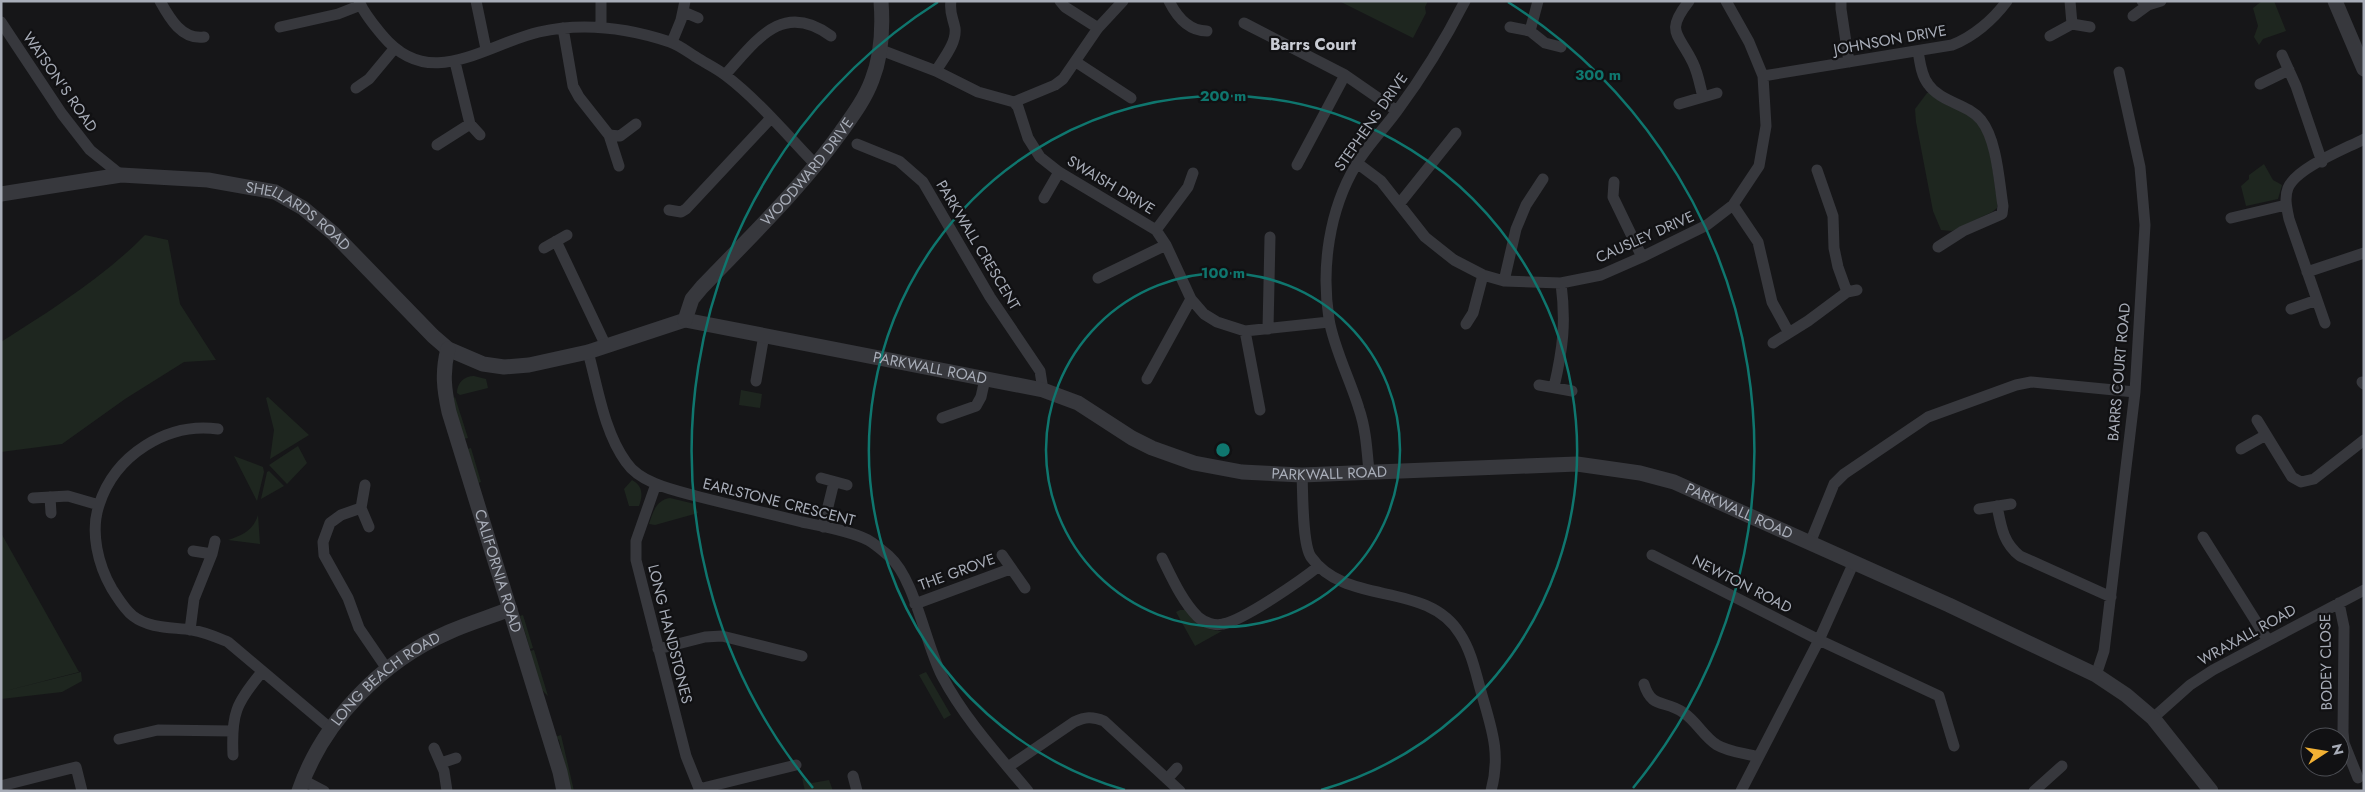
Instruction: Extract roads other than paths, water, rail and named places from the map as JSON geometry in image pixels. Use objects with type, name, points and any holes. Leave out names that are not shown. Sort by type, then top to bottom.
[{"type":"street","points":[[160,1],[182,32],[189,37],[204,37]]},
{"type":"street","points":[[476,1],[486,49]]},
{"type":"street","points":[[601,1],[601,27]]},
{"type":"street","name":"WOODWARD DRIVE","points":[[685,320],[692,300],[702,287],[817,166],[860,106],[872,79],[880,50],[883,20],[881,1]]},
{"type":"street","points":[[936,71],[953,42],[955,29],[950,13],[951,1]]},
{"type":"street","points":[[1060,1],[1065,7],[1098,28]]},
{"type":"street","points":[[880,50],[936,71],[978,92],[1014,102],[1055,85],[1076,62],[1098,28],[1123,1]]},
{"type":"street","points":[[1170,1],[1187,26],[1194,30],[1207,31]]},
{"type":"street","name":"STEPHENS DRIVE","points":[[1369,472],[1365,433],[1360,410],[1329,322],[1326,296],[1327,258],[1336,209],[1357,163],[1397,111],[1436,55],[1465,1]]},
{"type":"street","points":[[1530,31],[1538,1]]},
{"type":"street","points":[[1690,1],[1680,14],[1675,25],[1677,38],[1694,65],[1703,97]]},
{"type":"street","name":"CAUSLEY DRIVE","points":[[1357,163],[1381,181],[1425,237],[1454,260],[1483,274],[1504,281],[1562,283],[1601,275],[1642,257],[1707,225],[1733,206],[1759,166],[1766,126],[1763,76],[1749,42],[1726,1]]},
{"type":"street","points":[[1842,1],[1841,9],[1849,62]]},
{"type":"street","name":"JOHNSON DRIVE","points":[[1763,76],[1952,45],[1967,39],[1978,31],[2007,1]]},
{"type":"street","points":[[2070,1],[2072,24]]},
{"type":"street","points":[[2133,16],[2145,3],[2161,1]]},
{"type":"street","points":[[2335,1],[2360,52],[2364,69]]},
{"type":"street","points":[[280,27],[338,14],[360,3],[394,49],[412,59],[432,62],[455,62],[486,49],[540,32],[563,28],[601,27],[638,33],[672,42],[725,75],[771,118],[817,166]]},
{"type":"street","points":[[672,42],[684,6],[698,18]]},
{"type":"street","name":"WATSON'S ROAD","points":[[1,22],[62,114],[90,150],[121,176]]},
{"type":"street","points":[[725,75],[762,34],[773,27],[786,23],[804,22],[817,25],[831,36]]},
{"type":"street","points":[[1244,23],[1345,75],[1397,111]]},
{"type":"street","points":[[2050,36],[2072,24],[2090,27]]},
{"type":"street","points":[[1510,27],[1530,31],[1545,43],[1562,47]]},
{"type":"street","points":[[563,28],[572,86],[609,135],[618,166]]},
{"type":"street","points":[[356,88],[369,80],[394,49]]},
{"type":"street","points":[[1918,51],[1922,73],[1928,85],[1946,99],[1971,110],[1982,122],[1991,140],[2003,206],[2002,214],[1963,231],[1938,247]]},
{"type":"street","points":[[2282,55],[2322,162]]},
{"type":"street","points":[[455,62],[470,124],[480,135]]},
{"type":"street","points":[[1076,62],[1131,98]]},
{"type":"street","points":[[2260,84],[2289,70]]},
{"type":"street","name":"BARRS COURT ROAD","points":[[2096,674],[2104,652],[2134,392],[2145,225],[2140,167],[2119,72]]},
{"type":"street","points":[[1297,165],[1345,75]]},
{"type":"street","points":[[1679,104],[1717,93]]},
{"type":"street","name":"SWAISH DRIVE","points":[[1014,102],[1033,148],[1040,157],[1059,172],[1156,230],[1166,245],[1191,299],[1204,314],[1217,322],[1245,331],[1329,322]]},
{"type":"street","points":[[669,210],[681,212],[686,209],[771,118]]},
{"type":"street","points":[[437,145],[470,124]]},
{"type":"street","points":[[609,135],[620,136],[636,124]]},
{"type":"street","points":[[1400,203],[1456,133]]},
{"type":"street","points":[[2325,323],[2286,205],[2287,190],[2292,181],[2302,172],[2364,139]]},
{"type":"street","name":"PARKWALL CRESCENT","points":[[857,144],[899,161],[923,182],[990,297],[1040,371],[1044,390]]},
{"type":"street","points":[[1773,343],[1852,291],[1838,267],[1834,248],[1833,216],[1817,170]]},
{"type":"street","points":[[1044,198],[1059,172]]},
{"type":"street","points":[[1156,230],[1188,187],[1193,172]]},
{"type":"street","name":"SHELLARDS ROAD","points":[[1,194],[121,176],[208,180],[264,188],[276,192],[303,208],[333,233],[432,336],[448,349],[483,364],[504,367],[548,362]]},
{"type":"street","points":[[1504,281],[1516,229],[1526,205],[1543,179]]},
{"type":"street","points":[[1614,182],[1613,197],[1642,257]]},
{"type":"street","points":[[2231,218],[2286,205]]},
{"type":"street","points":[[1733,206],[1758,242],[1772,302],[1789,333]]},
{"type":"street","points":[[544,248],[567,235]]},
{"type":"street","points":[[1268,329],[1270,238]]},
{"type":"street","points":[[556,242],[606,346]]},
{"type":"street","points":[[1098,278],[1166,245]]},
{"type":"street","points":[[2307,272],[2364,253]]},
{"type":"street","points":[[1466,324],[1473,313],[1483,274]]},
{"type":"street","points":[[1554,387],[1563,351],[1565,316],[1562,283]]},
{"type":"street","points":[[1147,379],[1191,299]]},
{"type":"street","points":[[2291,309],[2317,300]]},
{"type":"street","name":"PARKWALL ROAD","points":[[548,362],[588,352],[685,320],[1044,390],[1078,403],[1132,438],[1167,454],[1194,463],[1242,472],[1302,475],[1555,464],[1600,466],[1674,482],[1854,562],[2096,674],[2133,700],[2153,718],[2211,791]]},
{"type":"street","points":[[1245,331],[1260,410]]},
{"type":"street","points":[[756,381],[764,335]]},
{"type":"street","name":"CALIFORNIA ROAD","points":[[448,349],[443,369],[443,390],[560,772],[564,791]]},
{"type":"street","name":"EARLSTONE CRESCENT","points":[[588,352],[612,438],[627,465],[656,484],[724,503],[823,526],[867,540],[889,556],[898,566],[930,648],[957,701],[1028,791]]},
{"type":"street","points":[[942,418],[976,406],[981,397],[985,379]]},
{"type":"street","points":[[1810,543],[1834,484],[1844,474],[1928,417],[2016,385],[2031,382],[2134,392]]},
{"type":"street","points":[[1539,385],[1572,391]]},
{"type":"street","points":[[2257,420],[2292,477],[2301,482],[2314,479],[2364,440]]},
{"type":"street","points":[[218,429],[205,427],[185,429],[152,441],[122,465],[99,505],[96,527],[98,556],[102,570],[120,602],[134,616],[149,624],[212,635],[228,642],[331,729]]},
{"type":"street","points":[[2241,449],[2266,435]]},
{"type":"street","points":[[1302,475],[1306,542],[1309,555],[1328,576],[1346,583],[1431,606],[1445,616],[1460,634],[1471,657],[1493,732],[1496,752],[1495,774],[1491,791]]},
{"type":"street","points":[[821,478],[847,485]]},
{"type":"street","points":[[823,526],[834,482]]},
{"type":"street","name":"LONG HANDSTONES","points":[[656,484],[636,541],[636,560],[686,756],[700,790]]},
{"type":"street","points":[[365,485],[361,508],[369,528]]},
{"type":"street","points":[[33,498],[68,496],[99,505]]},
{"type":"street","points":[[50,497],[51,513]]},
{"type":"street","points":[[1979,509],[2012,504]]},
{"type":"street","points":[[1997,506],[2003,535],[2010,548],[2020,556],[2111,597]]},
{"type":"street","points":[[361,508],[341,515],[330,524],[323,542],[324,555],[348,598],[358,628],[387,669]]},
{"type":"street","points":[[2203,537],[2267,639]]},
{"type":"street","points":[[190,630],[194,599],[212,554],[214,541]]},
{"type":"street","points":[[193,551],[212,554]]},
{"type":"street","name":"THE GROVE","points":[[1002,555],[1025,588]]},
{"type":"street","name":"NEWTON ROAD","points":[[1652,555],[1819,640],[1939,696],[1954,746]]},
{"type":"street","points":[[1162,558],[1184,600],[1199,618],[1217,625],[1235,620],[1300,581],[1319,566]]},
{"type":"street","points":[[1743,790],[1758,757],[1819,640],[1854,562]]},
{"type":"street","name":"THE GROVE","points":[[914,604],[1010,569]]},
{"type":"street","name":"WRAXALL ROAD","points":[[2153,718],[2190,685],[2267,639],[2364,590]]},
{"type":"street","name":"BODEY CLOSE","points":[[2339,603],[2344,628],[2344,743],[2357,781]]},
{"type":"street","name":"LONG BEACH ROAD","points":[[301,785],[316,753],[331,729],[351,704],[387,669],[449,632],[510,609]]},
{"type":"street","points":[[658,649],[705,637],[722,636],[802,656]]},
{"type":"street","points":[[233,754],[232,731],[235,712],[242,695],[262,672]]},
{"type":"street","points":[[1644,684],[1648,697],[1657,703],[1669,704],[1684,712],[1717,745],[1758,757]]},
{"type":"street","points":[[1008,767],[1074,722],[1084,717],[1096,717],[1104,721],[1180,791]]},
{"type":"street","points":[[119,739],[158,730],[232,731]]},
{"type":"street","points":[[434,748],[441,763],[447,791]]},
{"type":"street","points":[[441,763],[456,758]]},
{"type":"street","points":[[700,790],[796,765]]},
{"type":"street","points":[[2040,789],[2062,766]]},
{"type":"street","points":[[1,786],[76,767],[82,791]]},
{"type":"street","points":[[1167,779],[1177,768]]},
{"type":"street","points":[[852,776],[857,791]]},
{"type":"street","points":[[301,785],[324,791]]},
{"type":"district","name":"Barrs Court","points":[[1313,44]]}]
